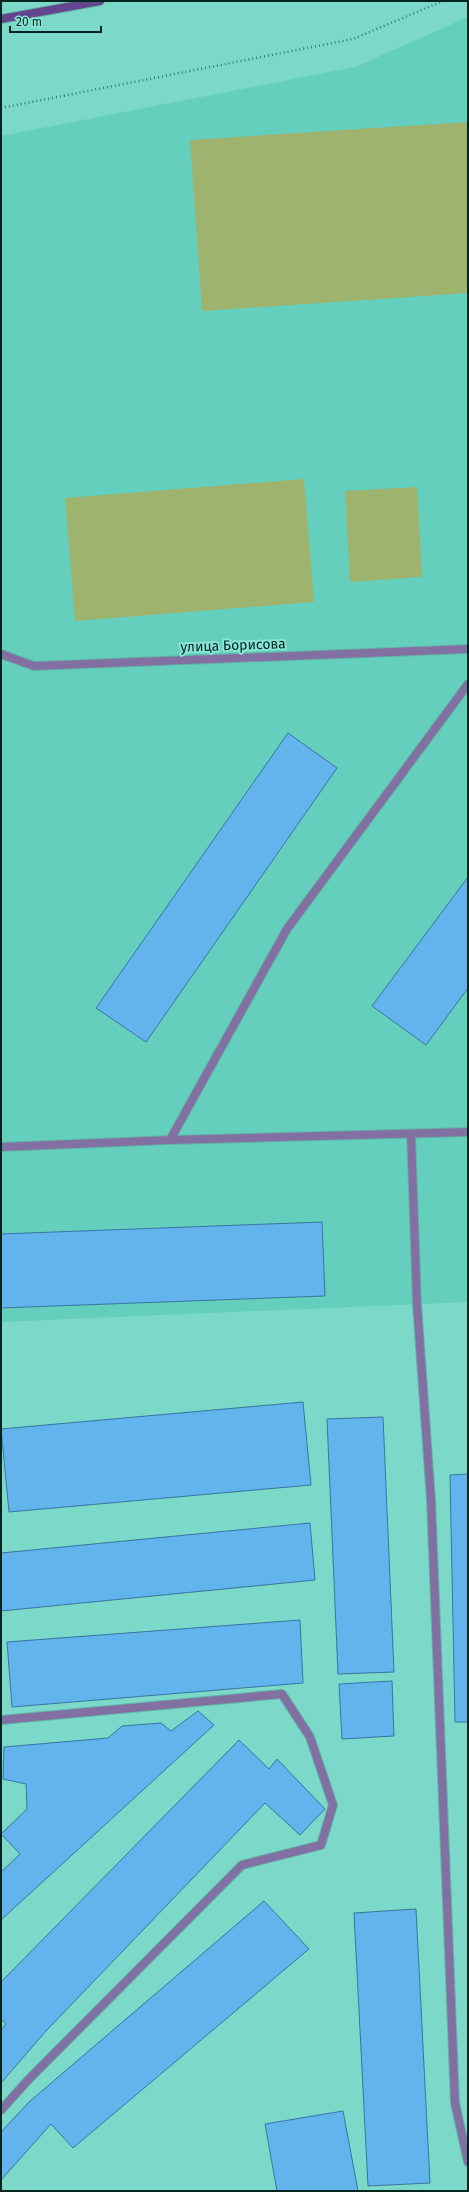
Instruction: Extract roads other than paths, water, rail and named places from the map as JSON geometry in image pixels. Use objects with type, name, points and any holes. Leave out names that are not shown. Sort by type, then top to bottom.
[{"type":"main road","points":[[1,19],[100,1]]},
{"type":"street","name":"улица Борисова","points":[[1,654],[34,666],[468,649]]},
{"type":"street","points":[[170,1140],[287,929],[468,684]]},
{"type":"street","points":[[1,1147],[170,1140],[468,1132]]},
{"type":"street","points":[[411,1134],[417,1304],[431,1500],[455,2103],[468,2163]]},
{"type":"street","points":[[1,1720],[282,1694],[310,1737],[333,1805],[321,1846],[242,1865],[30,2078],[1,2110]]}]
